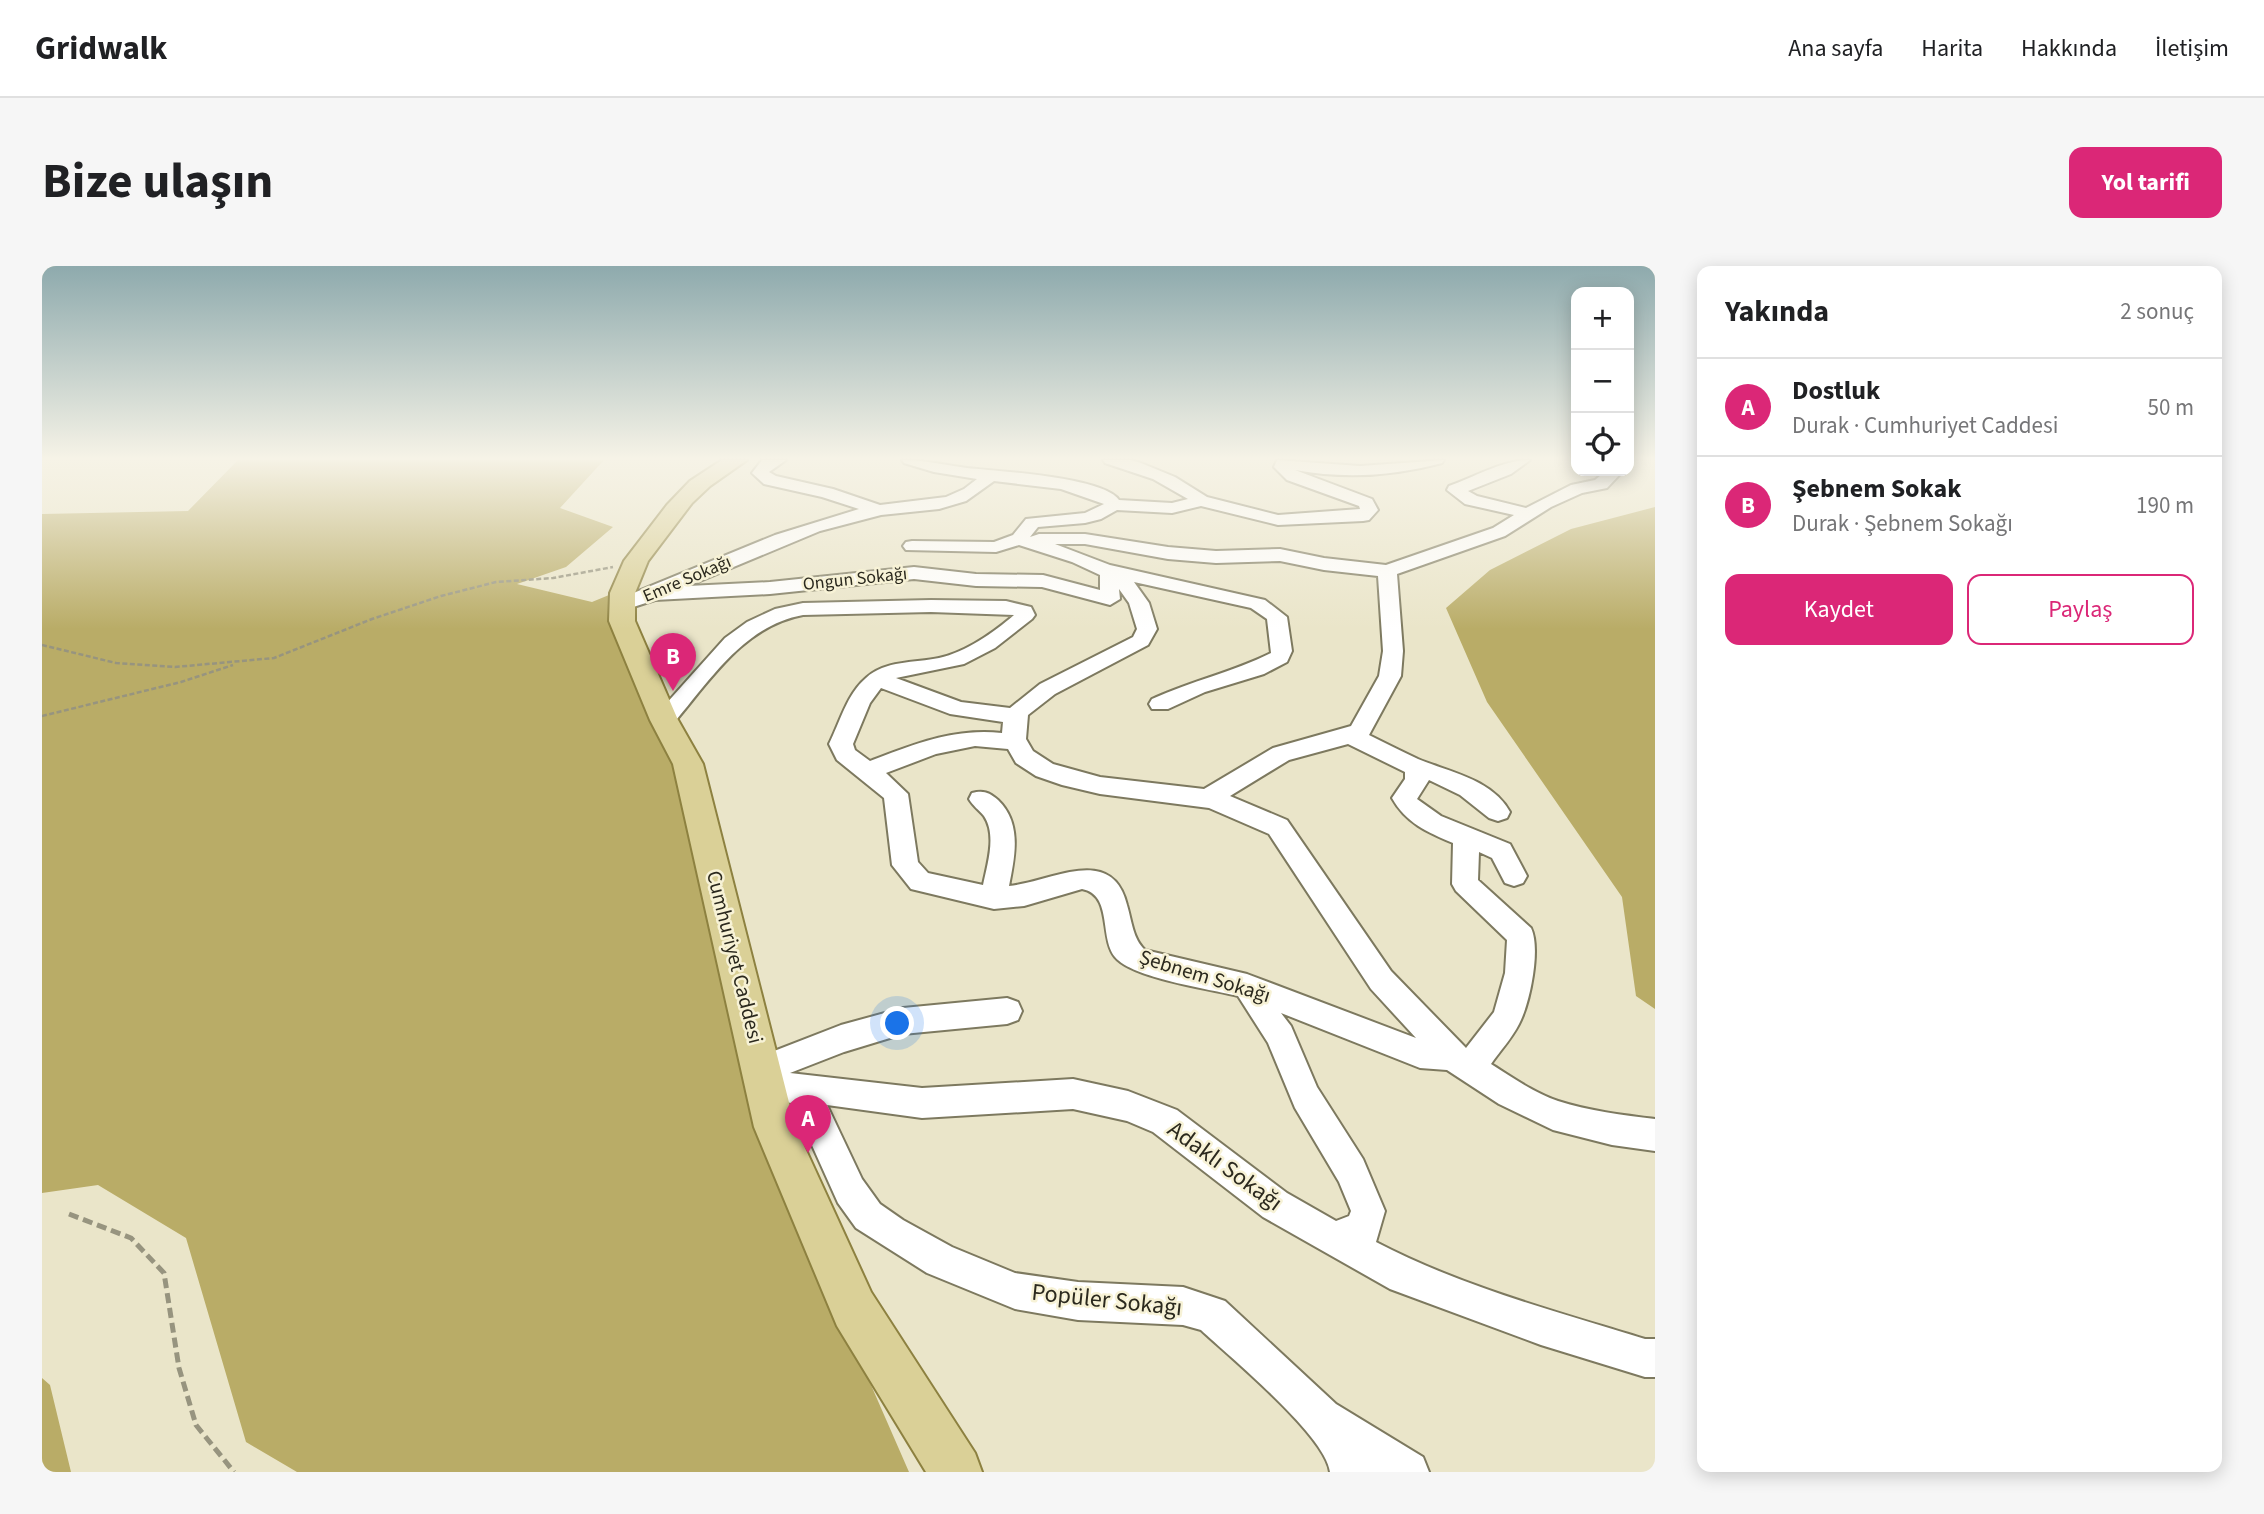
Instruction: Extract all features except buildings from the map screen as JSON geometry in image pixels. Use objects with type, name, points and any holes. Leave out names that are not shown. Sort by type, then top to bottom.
[{"type":"main road","name":"Cumhuriyet Caddesi","points":[[671,516],[632,566],[625,582],[621,605],[622,621],[664,720],[688,765],[775,1127],[854,1308],[956,1472]]},
{"type":"street","name":"Emre Sokağı","points":[[621,605],[655,594],[804,530],[855,516]]},
{"type":"street","points":[[1019,539],[1032,523],[1088,516]]},
{"type":"street","points":[[1263,516],[1278,520],[1357,516]]},
{"type":"street","points":[[1378,516],[1382,520]]},
{"type":"street","points":[[912,547],[996,547],[1019,539],[1085,539],[1168,553],[1216,557],[1272,555],[1387,570],[1499,532],[1522,516]]},
{"type":"street","points":[[1019,539],[1104,571],[1258,604],[1277,617],[1282,651],[1278,659],[1256,669],[1209,682],[1160,704]]},
{"type":"street","points":[[1209,799],[1281,754],[1360,731],[1391,676],[1393,651],[1387,570]]},
{"type":"street","points":[[1104,571],[1129,588],[1142,609],[1147,629],[1141,641],[1066,679],[1020,710],[1013,728],[1015,742],[1029,761],[1057,775],[1111,787],[1209,799],[1253,813],[1278,827],[1381,980],[1462,1062],[1510,1094],[1553,1115],[1612,1129],[1655,1135]]},
{"type":"street","name":"Ongun Sokağı","points":[[655,594],[769,588],[914,573],[976,580],[1043,581],[1110,599],[1104,571]]},
{"type":"street","points":[[664,720],[732,642],[754,626],[782,613],[803,609],[931,606],[1006,607],[1024,611],[1025,615],[1017,623],[963,657],[946,663],[886,674],[878,679]]},
{"type":"street","points":[[878,679],[958,709],[1017,716]]},
{"type":"street","name":"Şebnem Sokağı","points":[[878,679],[859,706],[841,744],[845,754],[896,794],[905,865],[920,881],[994,898],[1024,895],[1082,879],[1099,882],[1111,893],[1124,948],[1137,960],[1247,986],[1420,1054],[1462,1062]]},
{"type":"street","points":[[1350,736],[1413,766],[1461,782],[1479,793],[1498,812]]},
{"type":"street","points":[[869,771],[930,747],[975,738],[1015,742]]},
{"type":"street","points":[[1413,766],[1418,774],[1417,781],[1404,798],[1410,809],[1466,839],[1501,851],[1514,876]]},
{"type":"street","points":[[981,799],[994,808],[1004,838],[994,898]]},
{"type":"street","points":[[1462,1062],[1507,1018],[1519,973],[1521,936],[1465,884],[1466,839]]},
{"type":"street","points":[[1247,986],[1280,1036],[1306,1097],[1351,1171],[1368,1211],[1364,1229],[1334,1239]]},
{"type":"street","points":[[764,1078],[841,1039],[903,1021],[1007,1011]]},
{"type":"street","name":"Adaklı Sokağı","points":[[764,1078],[803,1089],[922,1103],[1073,1094],[1128,1106],[1165,1121],[1275,1205],[1403,1276],[1541,1326],[1655,1358]]},
{"type":"street","name":"Popüler Sokağı","points":[[803,1089],[850,1191],[868,1216],[891,1233],[940,1260],[1015,1291],[1078,1301],[1183,1306],[1212,1314],[1322,1418],[1408,1472]]},
{"type":"street","points":[[1322,1418],[1349,1458],[1351,1472]]},
{"type":"path","points":[[42,645],[116,663],[176,667],[274,658],[372,619],[496,582],[553,578],[604,568],[632,566]]},
{"type":"path","points":[[42,716],[181,682],[241,662]]},
{"type":"path","points":[[69,1214],[131,1238],[164,1273],[178,1368],[196,1425],[234,1472]]},
{"type":"shaded area","points":[[42,516],[583,516],[613,527],[566,567],[517,584],[592,602],[609,595],[644,690],[682,772],[805,1234],[909,1472],[297,1472],[246,1442],[186,1238],[98,1185],[42,1193]]},
{"type":"shaded area","points":[[1620,516],[1655,516],[1655,1009],[1636,996],[1622,897],[1487,702],[1446,608],[1490,570],[1571,529]]},
{"type":"shaded area","points":[[42,1378],[50,1385],[71,1472],[42,1472]]},
{"type":"place","name":"Şebnem Sokak","points":[[673,691]]},
{"type":"place","name":"Dostluk","points":[[808,1153]]}]
